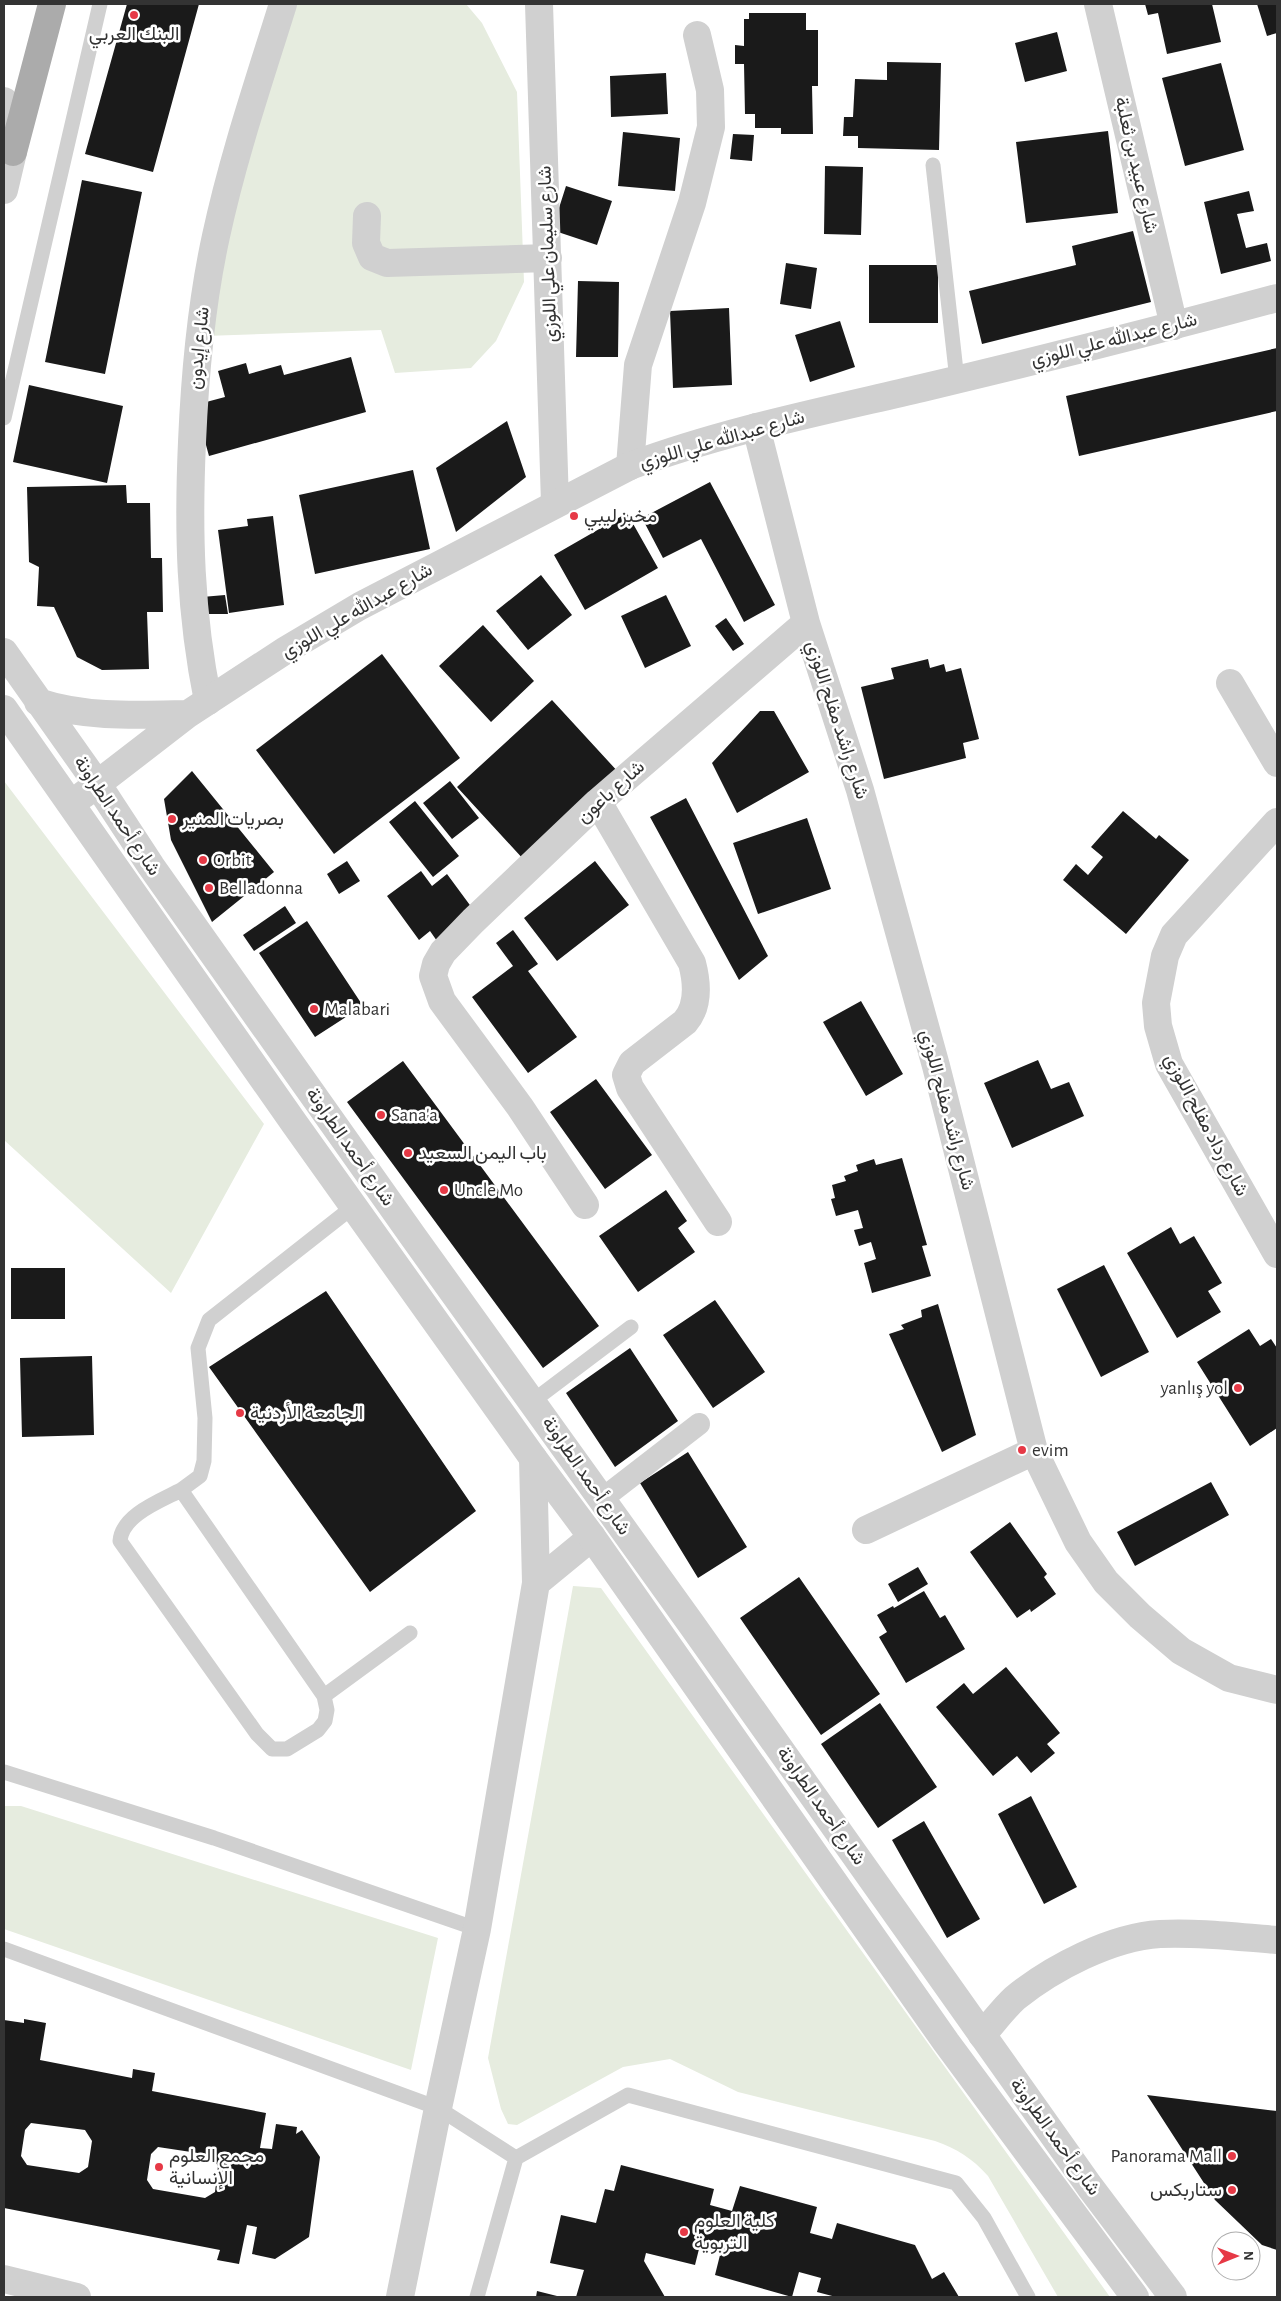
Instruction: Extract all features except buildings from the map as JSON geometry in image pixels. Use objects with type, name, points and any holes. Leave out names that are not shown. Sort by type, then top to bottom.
[{"type":"main road","points":[[13,152],[52,4]]},
{"type":"street","name":"شارع إيدون","points":[[198,707],[196,637],[191,589],[188,523],[197,350],[205,288],[216,234],[240,145],[283,4]]},
{"type":"street","name":"شارع سليمان علي اللوزي","points":[[539,4],[555,503]]},
{"type":"street","name":"شارع عبيد بن ثعلبة","points":[[1098,4],[1174,326]]},
{"type":"street","points":[[630,466],[638,365],[692,204],[711,127],[710,90],[697,35]]},
{"type":"street","points":[[4,101],[13,152],[4,190]]},
{"type":"street","points":[[367,216],[366,243],[372,257],[387,264],[548,258]]},
{"type":"street","name":"شارع عبدالله علي اللوزي","points":[[70,804],[198,707],[280,654],[360,606],[555,503],[630,466],[672,450],[756,427],[958,380],[1277,298]]},
{"type":"street","name":"شارع راشد مفلح اللوزي","points":[[756,427],[806,623],[860,790],[936,1066],[1034,1451],[1078,1542],[1106,1582],[1140,1616],[1181,1651],[1229,1678],[1277,1690]]},
{"type":"street","name":"شارع باعون","points":[[585,1205],[520,1106],[442,1000],[433,976],[436,964],[449,946],[598,802],[806,623]]},
{"type":"street","name":"شارع أحمد الطراونة","points":[[4,652],[98,784],[151,866],[407,1227],[533,1401],[1090,2187],[1173,2296]]},
{"type":"street","points":[[1230,683],[1277,763]]},
{"type":"street","points":[[38,702],[63,709],[96,713],[198,707]]},
{"type":"street","name":"شارع أحمد الطراونة","points":[[4,709],[354,1206],[533,1458],[592,1537],[946,2042],[1135,2297]]},
{"type":"street","points":[[598,802],[692,963],[694,973],[695,995],[691,1015],[686,1022],[632,1063],[626,1075],[630,1088],[718,1222]]},
{"type":"street","name":"شارع رداد مفلح اللوزي","points":[[1277,822],[1174,935],[1165,956],[1156,1003],[1158,1026],[1169,1064],[1277,1254]]},
{"type":"street","points":[[602,1499],[699,1424]]},
{"type":"street","points":[[866,1530],[1034,1451]]},
{"type":"street","points":[[400,2297],[438,2108],[477,1929],[536,1583],[533,1458]]},
{"type":"street","points":[[536,1583],[592,1537]]},
{"type":"street","points":[[982,2035],[1015,1999],[1059,1969],[1106,1946],[1158,1934],[1200,1934],[1277,1940]]},
{"type":"street","points":[[4,2279],[76,2297]]},
{"type":"lane","points":[[4,418],[100,4]]},
{"type":"lane","points":[[933,165],[958,380]]},
{"type":"lane","points":[[181,1490],[324,1696],[326,1715],[318,1730],[287,1749],[272,1749],[257,1734],[126,1553],[120,1541],[120,1534],[129,1522],[148,1507],[181,1490],[200,1476],[204,1461],[206,1418],[198,1348],[209,1320],[354,1206]]},
{"type":"lane","points":[[533,1401],[631,1327]]},
{"type":"lane","points":[[324,1696],[410,1632]]},
{"type":"lane","points":[[4,1772],[214,1838],[477,1929]]},
{"type":"lane","points":[[4,1949],[438,2108],[516,2158]]},
{"type":"lane","points":[[476,2297],[516,2158],[628,2095],[956,2183],[984,2218],[1028,2297]]},
{"type":"shaded area","points":[[293,4],[466,4],[482,23],[517,92],[524,282],[496,341],[471,368],[395,373],[381,330],[205,336],[218,242]]},
{"type":"shaded area","points":[[4,781],[264,1124],[171,1293],[4,1140]]},
{"type":"shaded area","points":[[573,1586],[601,1588],[1110,2297],[1058,2297],[988,2176],[970,2159],[950,2147],[935,2141],[738,2092],[670,2059],[623,2067],[517,2125],[508,2124],[501,2109],[488,2058]]},
{"type":"shaded area","points":[[4,1806],[21,1806],[438,1938],[411,2070],[4,1929]]},
{"type":"place","name":"البنك العربي","points":[[134,15]]},
{"type":"place","name":"مخبز ليبي","points":[[574,516]]},
{"type":"place","name":"بصريات المنير","points":[[172,819]]},
{"type":"place","name":"Orbit","points":[[203,860]]},
{"type":"place","name":"Belladonna","points":[[209,888]]},
{"type":"place","name":"Malabari","points":[[314,1009]]},
{"type":"place","name":"Sana'a","points":[[381,1115]]},
{"type":"place","name":"باب اليمن السعيد","points":[[408,1153]]},
{"type":"place","name":"Uncle Mo","points":[[444,1190]]},
{"type":"place","name":"yanlış yol","points":[[1238,1388]]},
{"type":"place","name":"الجامعة الأردنية","points":[[240,1413]]},
{"type":"place","name":"evim","points":[[1022,1450]]},
{"type":"place","name":"Panorama Mall","points":[[1232,2156]]},
{"type":"place","name":"مجمع العلوم الإنسانية","points":[[159,2167]]},
{"type":"place","name":"ستاربكس","points":[[1232,2190]]},
{"type":"place","name":"كلية العلوم التربوية","points":[[684,2232]]}]
